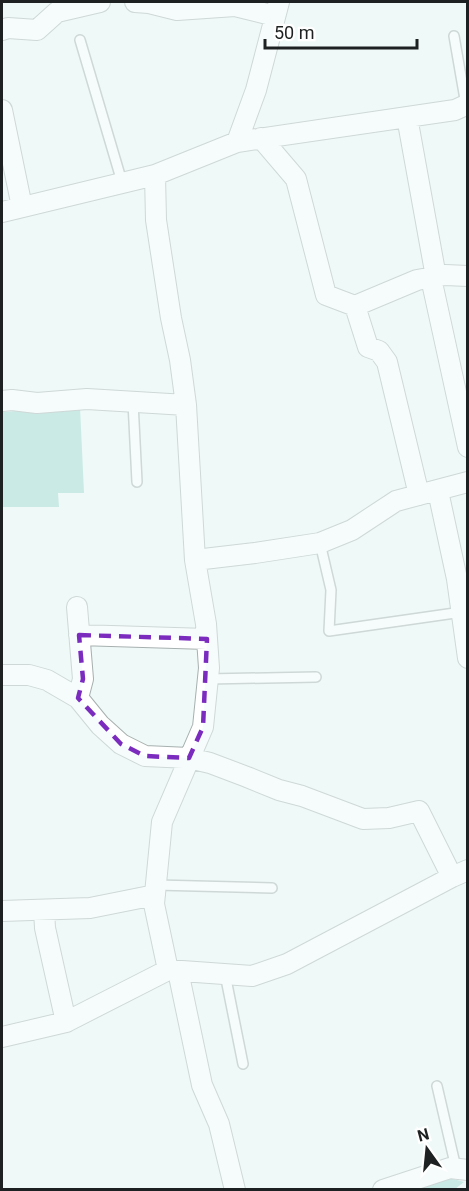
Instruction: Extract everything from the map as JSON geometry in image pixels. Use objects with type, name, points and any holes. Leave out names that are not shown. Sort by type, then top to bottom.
[{"type":"street","points":[[2,30],[8,28],[37,30],[57,12],[100,2]]},
{"type":"street","points":[[135,2],[177,10],[235,6],[277,9],[256,90],[237,142]]},
{"type":"street","points":[[2,212],[155,174],[237,142],[455,110],[467,104]]},
{"type":"street","points":[[2,110],[22,207]]},
{"type":"street","points":[[407,117],[433,277],[468,447]]},
{"type":"street","points":[[261,138],[296,179],[326,295],[355,306],[417,280],[445,275],[468,276]]},
{"type":"street","points":[[155,174],[156,220],[186,405],[195,560],[206,624],[209,668],[202,727],[162,822],[154,904],[202,1085],[219,1124],[235,1190]]},
{"type":"street","points":[[355,306],[368,346],[378,351],[387,362],[457,579],[468,658]]},
{"type":"street","points":[[2,401],[37,403],[87,399],[186,405]]},
{"type":"street","points":[[195,560],[320,543],[352,530],[396,501],[468,482]]},
{"type":"street","points":[[77,608],[83,679],[78,698]]},
{"type":"street","points":[[80,635],[207,639]]},
{"type":"street","points":[[2,675],[29,675],[47,680],[78,698],[100,725],[121,744],[145,756],[189,758],[363,819],[389,818],[419,811],[460,873],[287,964],[252,976],[173,971],[66,1022],[2,1037]]},
{"type":"street","points":[[2,911],[90,908],[155,890]]},
{"type":"street","points":[[44,910],[45,928],[66,1022]]},
{"type":"street","points":[[383,1190],[450,1168],[462,1169]]},
{"type":"lane","points":[[454,36],[467,104]]},
{"type":"lane","points":[[80,40],[122,182]]},
{"type":"lane","points":[[133,402],[137,482]]},
{"type":"lane","points":[[320,543],[332,590],[328,631],[462,612]]},
{"type":"lane","points":[[208,679],[316,677]]},
{"type":"lane","points":[[155,890],[272,888]]},
{"type":"lane","points":[[225,974],[243,1064]]},
{"type":"lane","points":[[437,1086],[462,1169]]},
{"type":"highlighted area","points":[[79,635],[207,639],[203,727],[189,758],[145,756],[121,744],[78,698],[83,679]]},
{"type":"green space","points":[[80,407],[84,493],[58,493],[59,507],[2,507],[2,412]]},
{"type":"green space","points":[[446,1177],[464,1182],[455,1189],[407,1189]]}]
